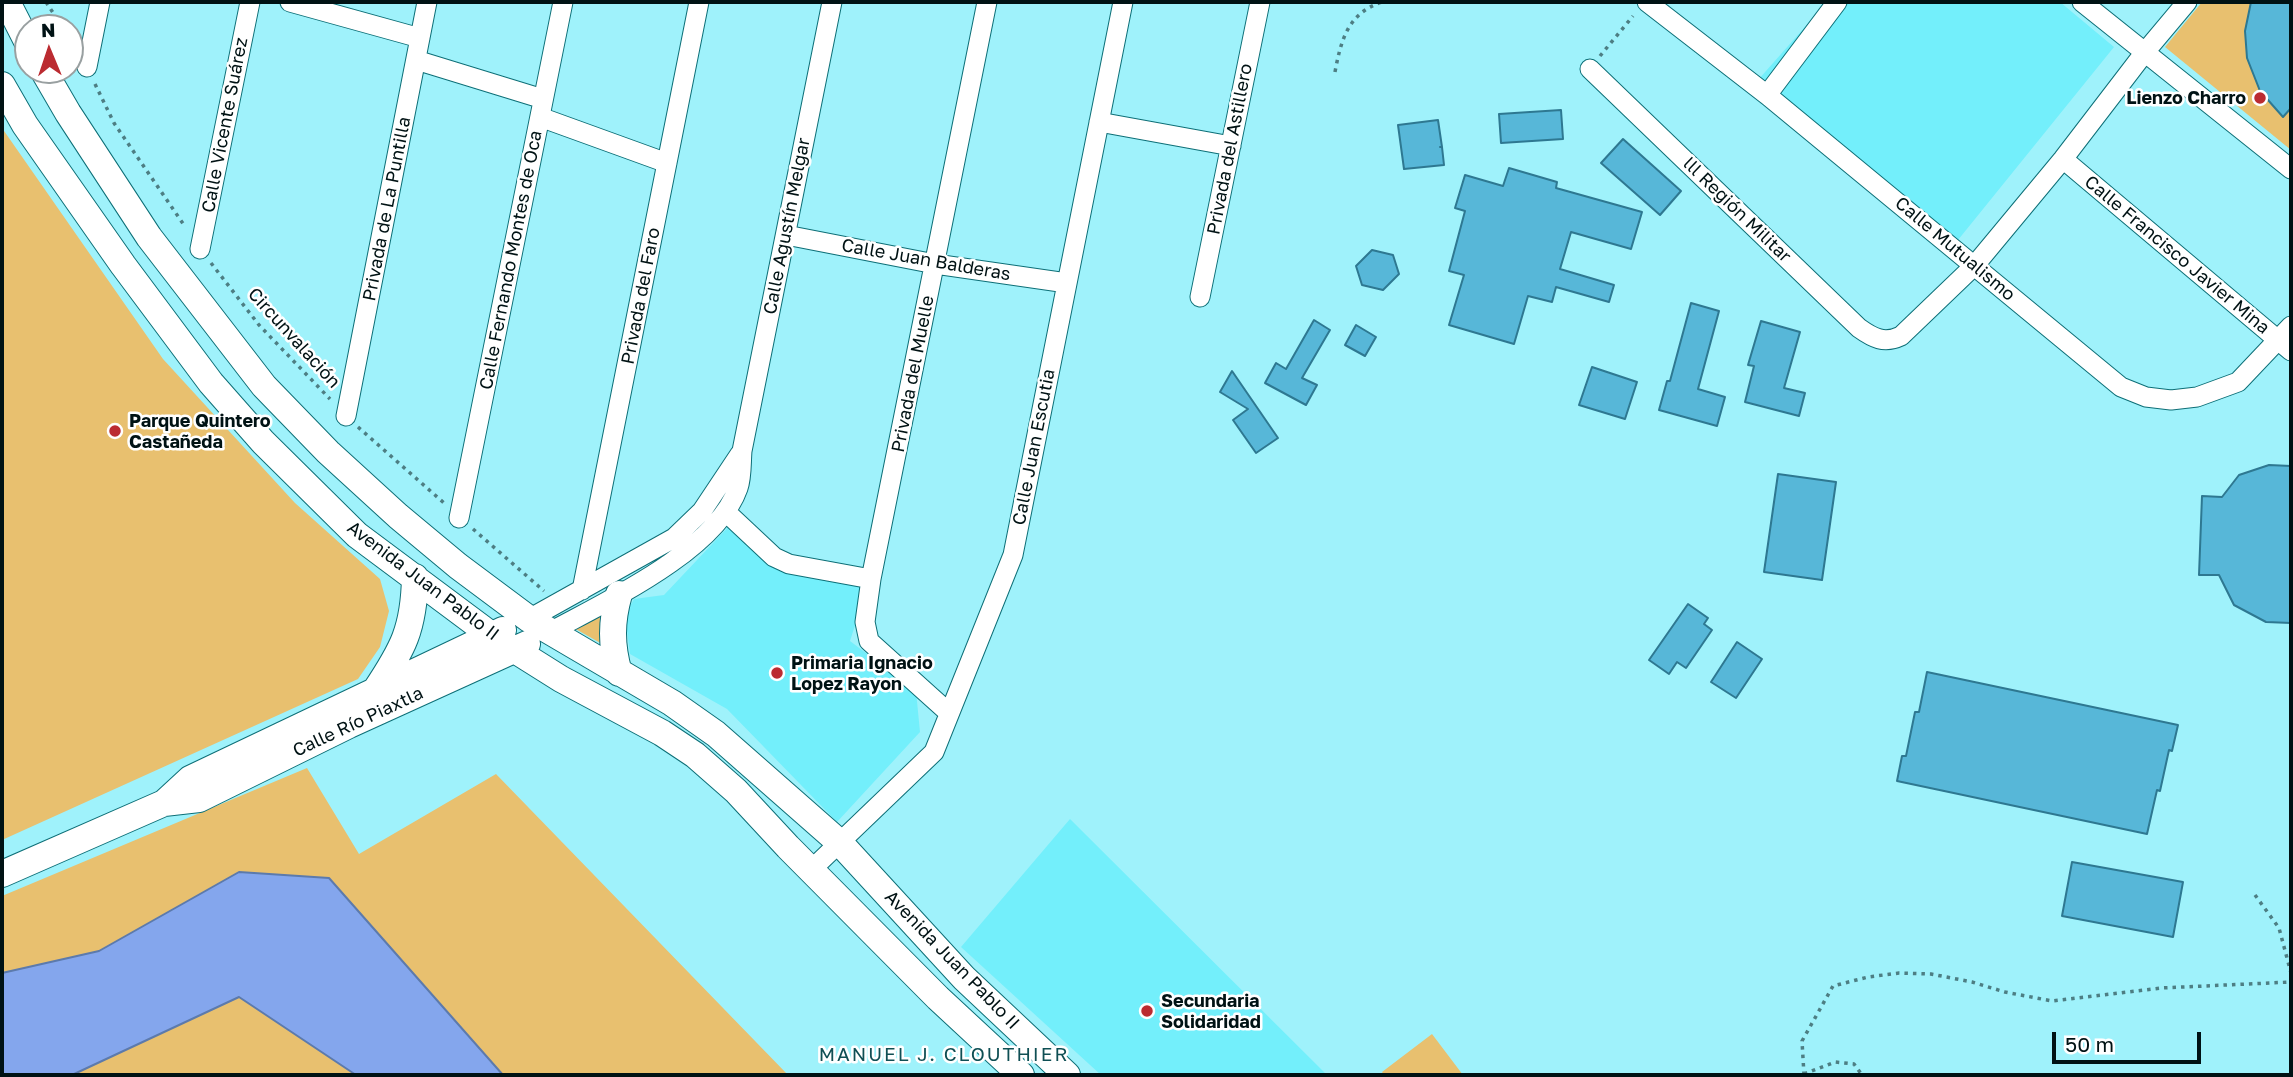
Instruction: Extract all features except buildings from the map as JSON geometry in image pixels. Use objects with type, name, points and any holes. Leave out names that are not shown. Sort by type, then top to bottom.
[{"type":"main road","name":"Avenida Juan Pablo II","points":[[51,84],[149,237],[264,386],[328,452],[418,533],[539,625],[694,717],[709,729],[839,843],[964,978],[1067,1075]]},
{"type":"main road","name":"Avenida Juan Pablo II","points":[[2,85],[25,125],[123,265],[211,383],[263,442],[357,535],[491,635],[561,679],[662,733],[695,755],[736,791],[938,998],[1021,1075]]},
{"type":"main road","points":[[123,265],[149,237]]},
{"type":"main road","points":[[374,692],[396,659],[409,631],[415,605],[415,577]]},
{"type":"main road","points":[[619,594],[612,629],[614,656],[619,673]]},
{"type":"main road","name":"Calle Río Piaxtla","points":[[163,803],[190,779],[491,635],[539,625]]},
{"type":"main road","name":"Calle Río Piaxtla","points":[[2,874],[163,803],[199,799],[349,725],[516,650],[539,625]]},
{"type":"main road","points":[[992,1047],[1015,1027]]},
{"type":"street","points":[[87,67],[100,2]]},
{"type":"street","name":"Calle Vicente Suárez","points":[[200,249],[250,2]]},
{"type":"street","points":[[290,2],[420,38]]},
{"type":"street","name":"Privada de La Puntilla","points":[[346,416],[427,2]]},
{"type":"street","name":"Calle Fernando Montes de Oca","points":[[459,518],[563,2]]},
{"type":"street","name":"Privada del Faro","points":[[582,590],[699,2]]},
{"type":"street","name":"Calle Agustín Melgar","points":[[539,625],[619,594],[689,549],[726,512],[739,486],[742,451],[832,2]]},
{"type":"street","name":"Privada del Muelle","points":[[949,713],[869,640],[865,622],[871,579],[988,2]]},
{"type":"street","name":"Calle Juan Escutia","points":[[839,843],[934,752],[1013,555],[1123,2]]},
{"type":"street","name":"Privada del Astillero","points":[[1200,297],[1260,2]]},
{"type":"street","points":[[1767,95],[1837,2]]},
{"type":"street","points":[[2082,2],[2291,169]]},
{"type":"street","points":[[1975,265],[2187,2]]},
{"type":"street","name":"Calle Mutualismo","points":[[1641,7],[1767,95],[2121,387],[2146,397],[2171,400],[2197,397],[2238,382],[2287,339]]},
{"type":"street","points":[[416,60],[542,108],[667,163]]},
{"type":"street","name":"lll Región Militar","points":[[1590,69],[1870,336],[1891,341],[1901,336],[1975,265]]},
{"type":"street","points":[[1099,122],[1231,146]]},
{"type":"street","name":"Calle Francisco Javier Mina","points":[[2063,159],[2287,339]]},
{"type":"street","name":"Calle Juan Balderas","points":[[786,235],[935,264],[1067,283]]},
{"type":"street","name":"Calle Agustín Melgar","points":[[539,625],[558,603],[674,538],[702,511],[742,451]]},
{"type":"street","points":[[726,512],[774,556],[789,564],[871,579]]},
{"type":"street","points":[[811,870],[839,843]]},
{"type":"path","points":[[1335,72],[1339,48],[1354,18],[1370,6],[1382,2]]},
{"type":"path","points":[[1590,69],[1641,7]]},
{"type":"path","name":"Circunvalación","points":[[87,67],[114,123],[200,249],[258,325],[346,416],[558,603]]},
{"type":"path","points":[[2255,895],[2279,928],[2291,973]]},
{"type":"path","points":[[1862,1075],[1854,1064],[1835,1062],[1804,1074],[1802,1041],[1833,986],[1868,977],[1899,973],[1931,974],[2052,1000],[2161,988],[2291,982]]},
{"type":"shaded area","points":[[1827,2],[2060,2],[2114,47],[1958,240],[1758,80]]},
{"type":"shaded area","name":"Lienzo Charro","points":[[2202,2],[2291,2],[2291,150],[2165,47]]},
{"type":"shaded area","name":"Parque Quintero Castañeda","points":[[2,128],[163,359],[295,503],[380,579],[389,611],[380,647],[358,679],[2,840]]},
{"type":"shaded area","name":"Primaria Ignacio Lopez Rayon","points":[[731,524],[784,571],[867,588],[850,641],[916,691],[920,732],[837,822],[727,709],[630,654],[625,615],[634,599],[664,595]]},
{"type":"shaded area","points":[[604,611],[604,645],[572,627]]},
{"type":"shaded area","points":[[307,768],[359,854],[496,774],[788,1075],[503,1075],[421,985],[239,872],[99,951],[2,973],[2,896]]},
{"type":"shaded area","name":"Secundaria Solidaridad","points":[[1070,819],[1327,1075],[1101,1075],[961,947]]},
{"type":"shaded area","points":[[239,872],[329,878],[503,1075],[356,1075],[239,997],[72,1075],[2,1075],[2,973],[99,951]]},
{"type":"shaded area","points":[[239,997],[356,1075],[72,1075]]},
{"type":"shaded area","points":[[1432,1034],[1463,1075],[1384,1075],[1382,1072]]},
{"type":"place","name":"Lienzo Charro","points":[[2260,98]]},
{"type":"place","name":"Parque Quintero Castañeda","points":[[115,431]]},
{"type":"place","name":"Primaria Ignacio Lopez Rayon","points":[[777,673]]},
{"type":"place","name":"Secundaria Solidaridad","points":[[1147,1011]]},
{"type":"district","name":"MANUEL J. CLOUTHIER","points":[[944,1055]]}]
